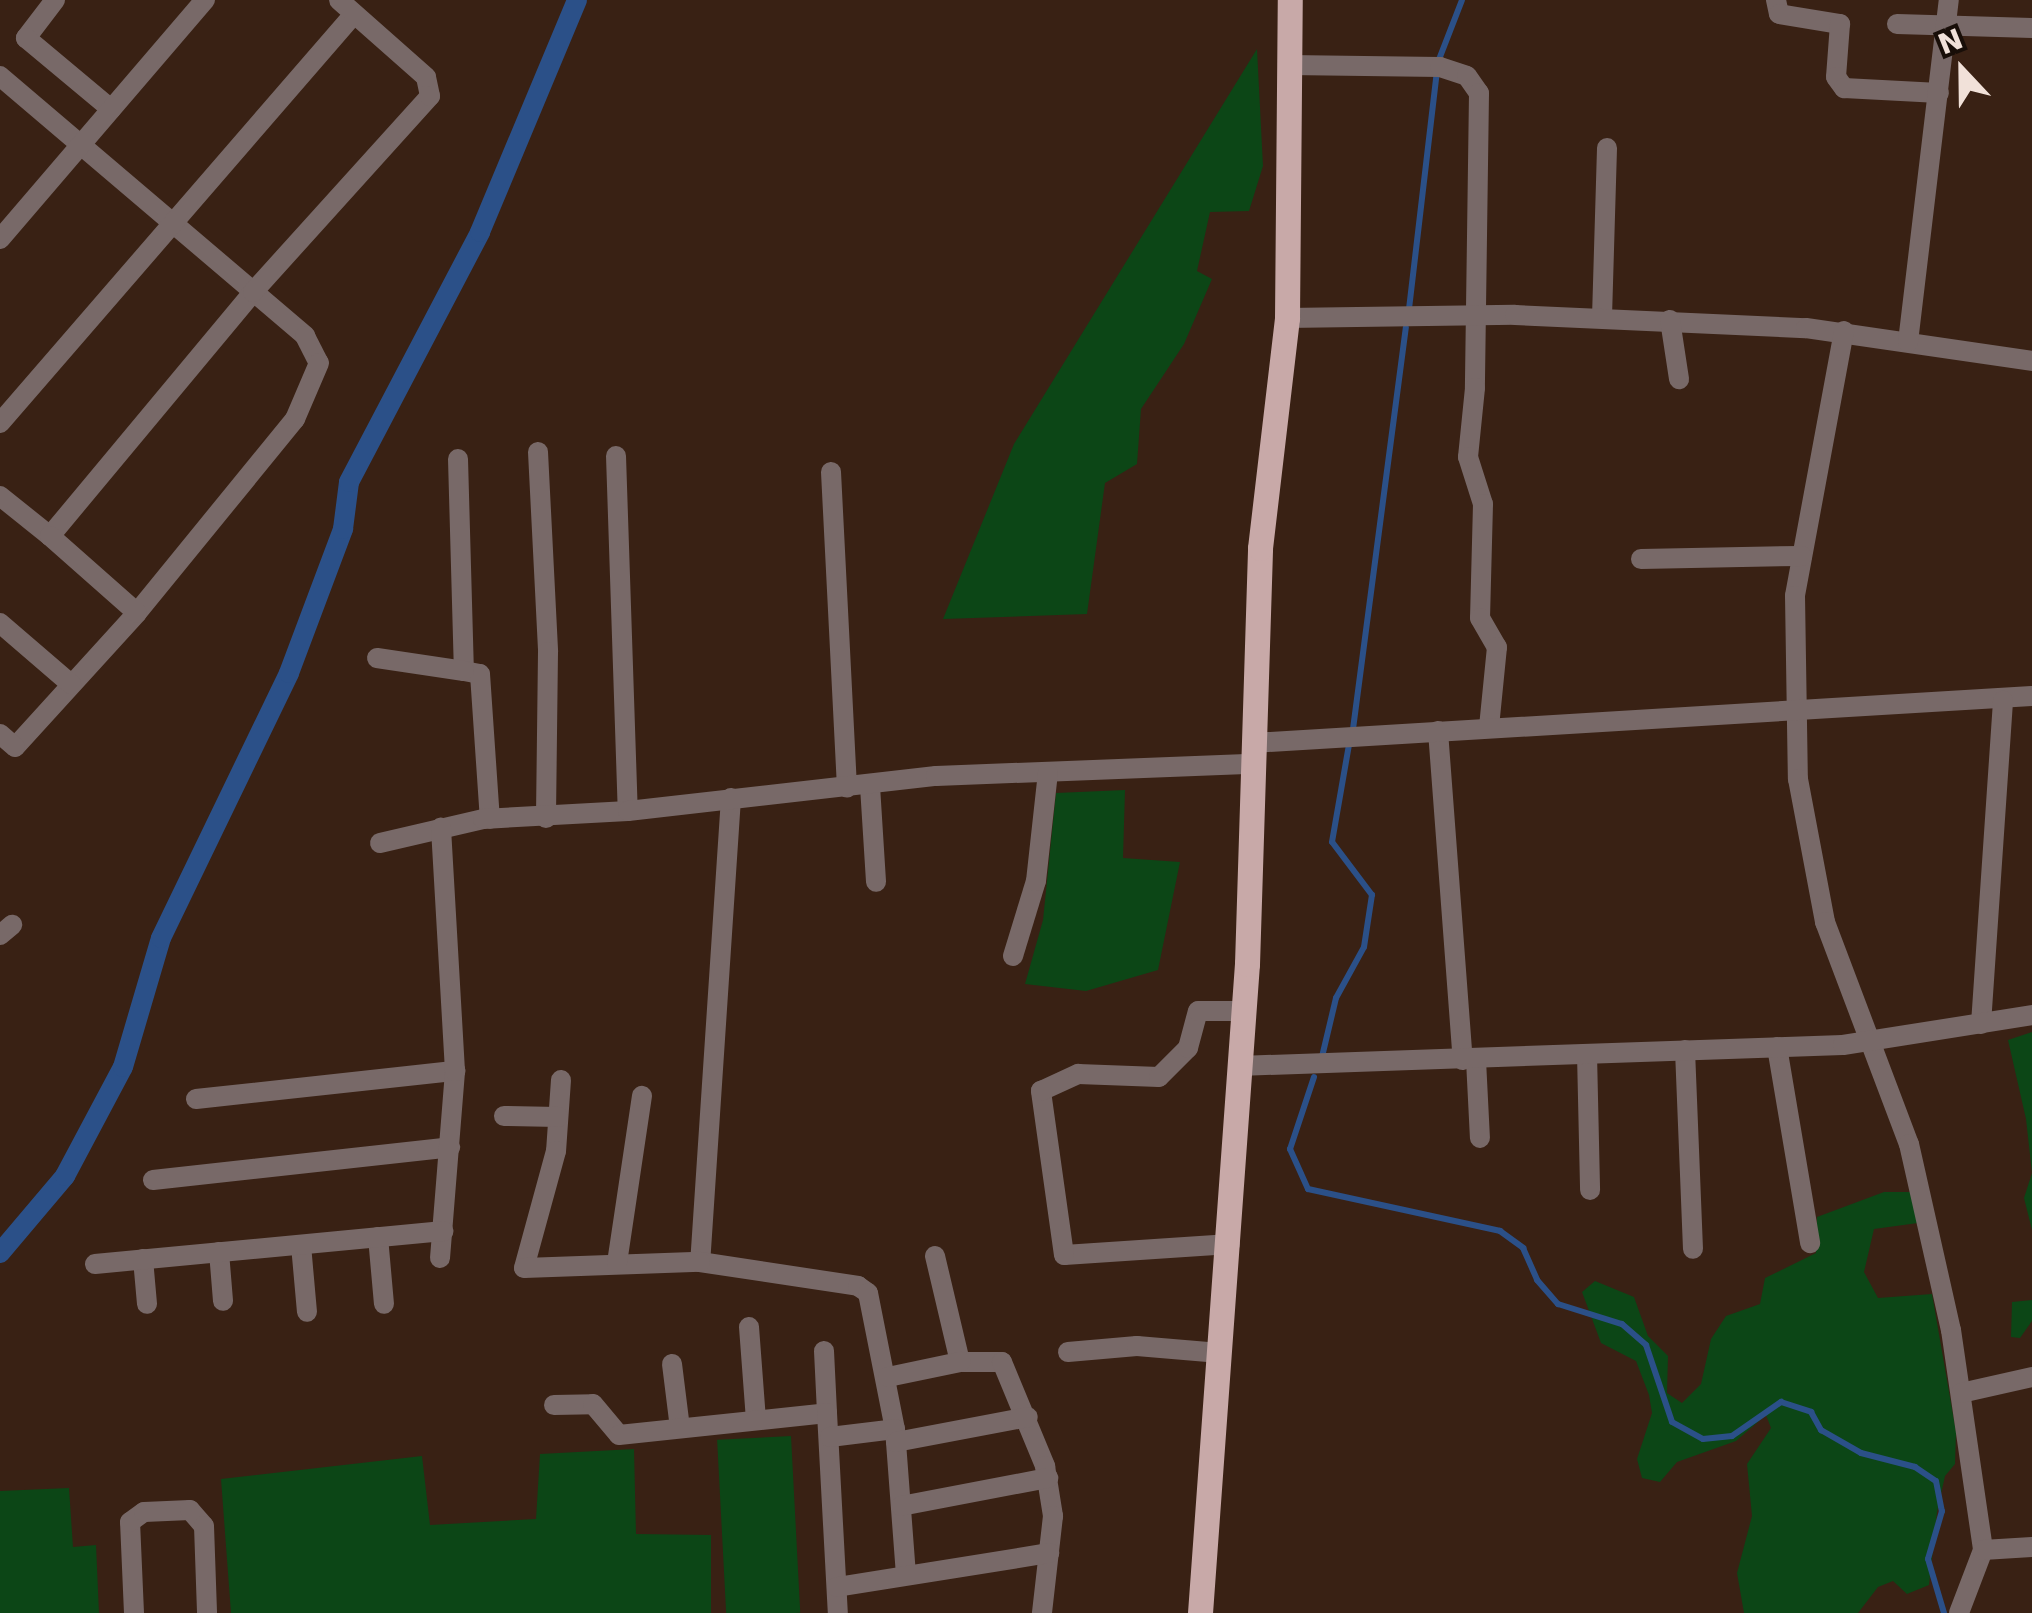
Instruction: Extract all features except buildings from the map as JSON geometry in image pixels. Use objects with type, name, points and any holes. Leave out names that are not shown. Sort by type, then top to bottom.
[{"type":"main road","points":[[1200,1613],[1230,1244],[1260,548],[1287,318],[1290,0]]},
{"type":"street","points":[[55,0],[26,38],[111,109]]},
{"type":"street","points":[[0,240],[205,0]]},
{"type":"street","points":[[1776,0],[1779,14],[1828,18],[1840,24],[1836,77],[1844,88],[1939,93]]},
{"type":"street","points":[[1908,342],[1949,0]]},
{"type":"street","points":[[0,424],[347,7],[426,77],[430,96],[253,292],[50,536]]},
{"type":"street","points":[[1897,24],[2032,28]]},
{"type":"street","points":[[1288,65],[1440,67],[1467,76],[1481,106],[1468,469],[1482,504],[1480,618],[1497,647],[1489,727]]},
{"type":"street","points":[[0,76],[304,336],[319,363],[295,419],[136,613],[16,747],[0,734]]},
{"type":"street","points":[[1602,317],[1607,148]]},
{"type":"street","points":[[1287,318],[1472,315],[1670,320],[1844,331],[2032,361]]},
{"type":"street","points":[[1670,320],[1679,379]]},
{"type":"street","points":[[1844,331],[1802,556],[1792,710],[1824,922],[1909,1144],[1961,1393],[1983,1550],[1959,1613]]},
{"type":"street","points":[[538,452],[548,652],[546,818]]},
{"type":"street","points":[[616,456],[628,811]]},
{"type":"street","points":[[458,459],[464,672]]},
{"type":"street","points":[[831,472],[847,788]]},
{"type":"street","points":[[0,496],[136,613]]},
{"type":"street","points":[[1641,559],[1802,556]]},
{"type":"street","points":[[0,624],[71,684]]},
{"type":"street","points":[[377,658],[480,674],[490,818]]},
{"type":"street","points":[[380,843],[490,818],[628,811],[936,776],[1048,773],[1253,754],[1438,731],[2003,701],[2032,696]]},
{"type":"street","points":[[1980,1024],[2003,701]]},
{"type":"street","points":[[1438,731],[1480,1138]]},
{"type":"street","points":[[1013,956],[1036,882],[1048,773]]},
{"type":"street","points":[[870,786],[876,882]]},
{"type":"street","points":[[700,1262],[731,798]]},
{"type":"street","points":[[440,1258],[455,1071],[441,827]]},
{"type":"street","points":[[1230,1244],[1064,1255],[1041,1091],[1078,1074],[1160,1077],[1188,1048],[1198,1010],[1243,1011]]},
{"type":"street","points":[[1239,1066],[1870,1042],[2032,1015]]},
{"type":"street","points":[[1776,1046],[1810,1243]]},
{"type":"street","points":[[1685,1050],[1693,1248]]},
{"type":"street","points":[[1588,1054],[1590,1190]]},
{"type":"street","points":[[196,1099],[455,1071]]},
{"type":"street","points":[[560,1080],[558,1117],[524,1268],[700,1262],[862,1288],[872,1302],[888,1377],[906,1575]]},
{"type":"street","points":[[618,1263],[642,1096]]},
{"type":"street","points":[[504,1116],[558,1117]]},
{"type":"street","points":[[152,1180],[450,1148]]},
{"type":"street","points":[[95,1264],[443,1232]]},
{"type":"street","points":[[378,1238],[384,1304]]},
{"type":"street","points":[[301,1245],[307,1312]]},
{"type":"street","points":[[219,1252],[223,1301]]},
{"type":"street","points":[[934,1256],[960,1362]]},
{"type":"street","points":[[143,1260],[147,1304]]},
{"type":"street","points":[[749,1328],[756,1420]]},
{"type":"street","points":[[1068,1352],[1137,1346],[1220,1353]]},
{"type":"street","points":[[824,1351],[838,1613]]},
{"type":"street","points":[[888,1377],[960,1362],[1002,1362],[1028,1416],[1048,1478],[1054,1516],[1042,1613]]},
{"type":"street","points":[[672,1364],[680,1428]]},
{"type":"street","points":[[1961,1393],[2032,1376]]},
{"type":"street","points":[[554,1405],[593,1404],[614,1434],[828,1413]]},
{"type":"street","points":[[830,1437],[896,1435],[1028,1416]]},
{"type":"street","points":[[901,1506],[1048,1478]]},
{"type":"street","points":[[134,1613],[130,1522],[144,1512],[190,1510],[204,1526],[208,1613]]},
{"type":"street","points":[[1983,1550],[2032,1547]]},
{"type":"street","points":[[836,1587],[1048,1553]]},
{"type":"green space","points":[[1257,49],[1263,166],[1249,211],[1210,212],[1197,271],[1212,279],[1184,344],[1141,409],[1137,464],[1105,483],[1087,614],[943,619],[1014,444]]},
{"type":"green space","points":[[1125,790],[1123,858],[1180,862],[1158,970],[1086,991],[1025,984],[1043,920],[1056,793]]},
{"type":"green space","points":[[2032,1032],[2032,1173],[2026,1119],[2008,1040]]},
{"type":"green space","points":[[2032,1173],[2032,1230],[2024,1198]]},
{"type":"green space","points":[[1884,1192],[1910,1192],[1918,1223],[1874,1229],[1864,1272],[1878,1298],[1932,1294],[1956,1432],[1955,1464],[1945,1476],[1937,1512],[1929,1585],[1907,1594],[1893,1581],[1878,1587],[1858,1613],[1744,1613],[1737,1573],[1752,1516],[1747,1464],[1771,1428],[1766,1415],[1736,1441],[1677,1462],[1660,1482],[1642,1478],[1637,1459],[1652,1413],[1649,1395],[1636,1361],[1601,1343],[1582,1292],[1595,1281],[1634,1297],[1648,1336],[1668,1356],[1667,1393],[1682,1403],[1701,1384],[1711,1339],[1726,1316],[1760,1304],[1765,1278],[1816,1253],[1817,1217]]},
{"type":"green space","points":[[2032,1300],[2032,1321],[2020,1338],[2011,1337],[2012,1302]]},
{"type":"green space","points":[[791,1436],[800,1613],[726,1613],[717,1440]]},
{"type":"green space","points":[[634,1449],[636,1534],[711,1535],[711,1613],[231,1613],[221,1479],[422,1456],[430,1525],[536,1519],[540,1454]]},
{"type":"green space","points":[[69,1488],[73,1547],[96,1545],[99,1613],[0,1613],[0,1491]]},
{"type":"waterway","points":[[0,1253],[65,1176],[123,1067],[161,938],[289,673],[343,529],[349,482],[480,232],[577,0]]},
{"type":"waterway","points":[[1409,309],[1438,62],[1462,0]]},
{"type":"waterway","points":[[1353,729],[1406,327]]},
{"type":"waterway","points":[[1321,1061],[1336,998],[1364,947],[1372,895],[1332,842],[1349,745]]},
{"type":"waterway","points":[[1314,1077],[1290,1149],[1308,1189],[1500,1231],[1523,1248],[1537,1280],[1558,1304],[1622,1324],[1646,1345],[1672,1422],[1703,1439],[1732,1436],[1781,1402],[1811,1412],[1821,1430],[1861,1453],[1915,1467],[1936,1481],[1942,1511],[1928,1559],[1944,1613]]}]
